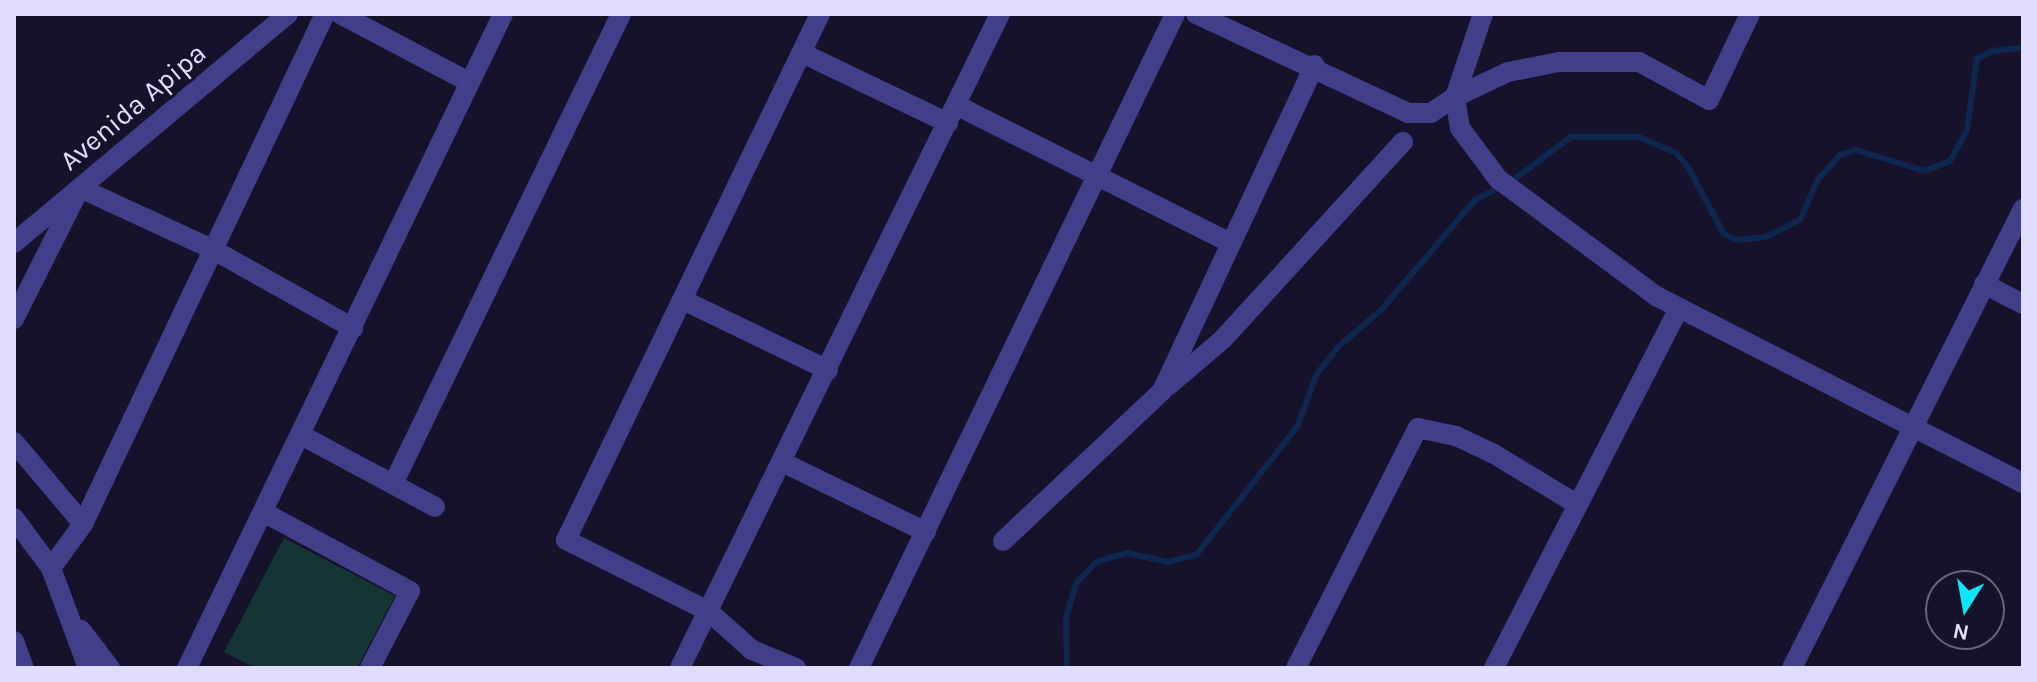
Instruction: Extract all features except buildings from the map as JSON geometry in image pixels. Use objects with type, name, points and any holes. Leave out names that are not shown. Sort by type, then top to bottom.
[{"type":"street","name":"Avenida Apipa","points":[[14,243],[288,14]]},
{"type":"street","points":[[51,568],[83,524],[325,14]]},
{"type":"street","points":[[340,14],[469,82]]},
{"type":"street","points":[[187,668],[503,14]]},
{"type":"street","points":[[393,484],[621,14]]},
{"type":"street","points":[[796,668],[752,650],[708,611],[566,540],[820,14]]},
{"type":"street","points":[[680,668],[1000,14]]},
{"type":"street","points":[[859,668],[1175,14]]},
{"type":"street","points":[[1483,14],[1455,97],[1469,146],[1498,179],[1679,308],[1913,424],[2023,483]]},
{"type":"street","points":[[1202,15],[1315,65],[1388,107],[1408,113],[1431,113],[1455,97],[1508,72],[1614,60],[1652,67],[1709,100],[1750,14]]},
{"type":"street","points":[[802,53],[1100,173],[1230,243]]},
{"type":"street","points":[[1162,391],[1315,65]]},
{"type":"street","points":[[1003,541],[1162,391],[1223,339],[1403,142]]},
{"type":"street","points":[[14,319],[80,188],[212,249],[353,328]]},
{"type":"street","points":[[1792,668],[2023,209]]},
{"type":"street","points":[[1984,284],[2023,304]]},
{"type":"street","points":[[683,300],[828,370]]},
{"type":"street","points":[[1494,668],[1575,503],[1679,308]]},
{"type":"street","points":[[1296,668],[1418,428],[1437,429],[1481,448],[1575,503]]},
{"type":"street","points":[[301,435],[435,507]]},
{"type":"street","points":[[14,442],[83,524]]},
{"type":"street","points":[[782,462],[926,532]]},
{"type":"street","points":[[263,512],[410,591],[370,668]]},
{"type":"street","points":[[14,518],[51,568],[88,668]]},
{"type":"street","points":[[71,616],[110,668]]},
{"type":"street","points":[[14,641],[24,668]]},
{"type":"green space","points":[[284,538],[395,596],[357,668],[255,668],[224,652]]},
{"type":"waterway","points":[[1512,181],[1571,137],[1639,137],[1675,152],[1688,167],[1724,234],[1737,240],[1766,237],[1800,220],[1817,181],[1840,155],[1856,150],[1925,171],[1950,161],[1967,130],[1977,59],[1992,51],[2023,48]]},
{"type":"waterway","points":[[1067,668],[1066,617],[1077,582],[1096,562],[1127,553],[1168,562],[1197,554],[1297,427],[1317,374],[1338,347],[1381,310],[1475,200],[1501,186]]}]
